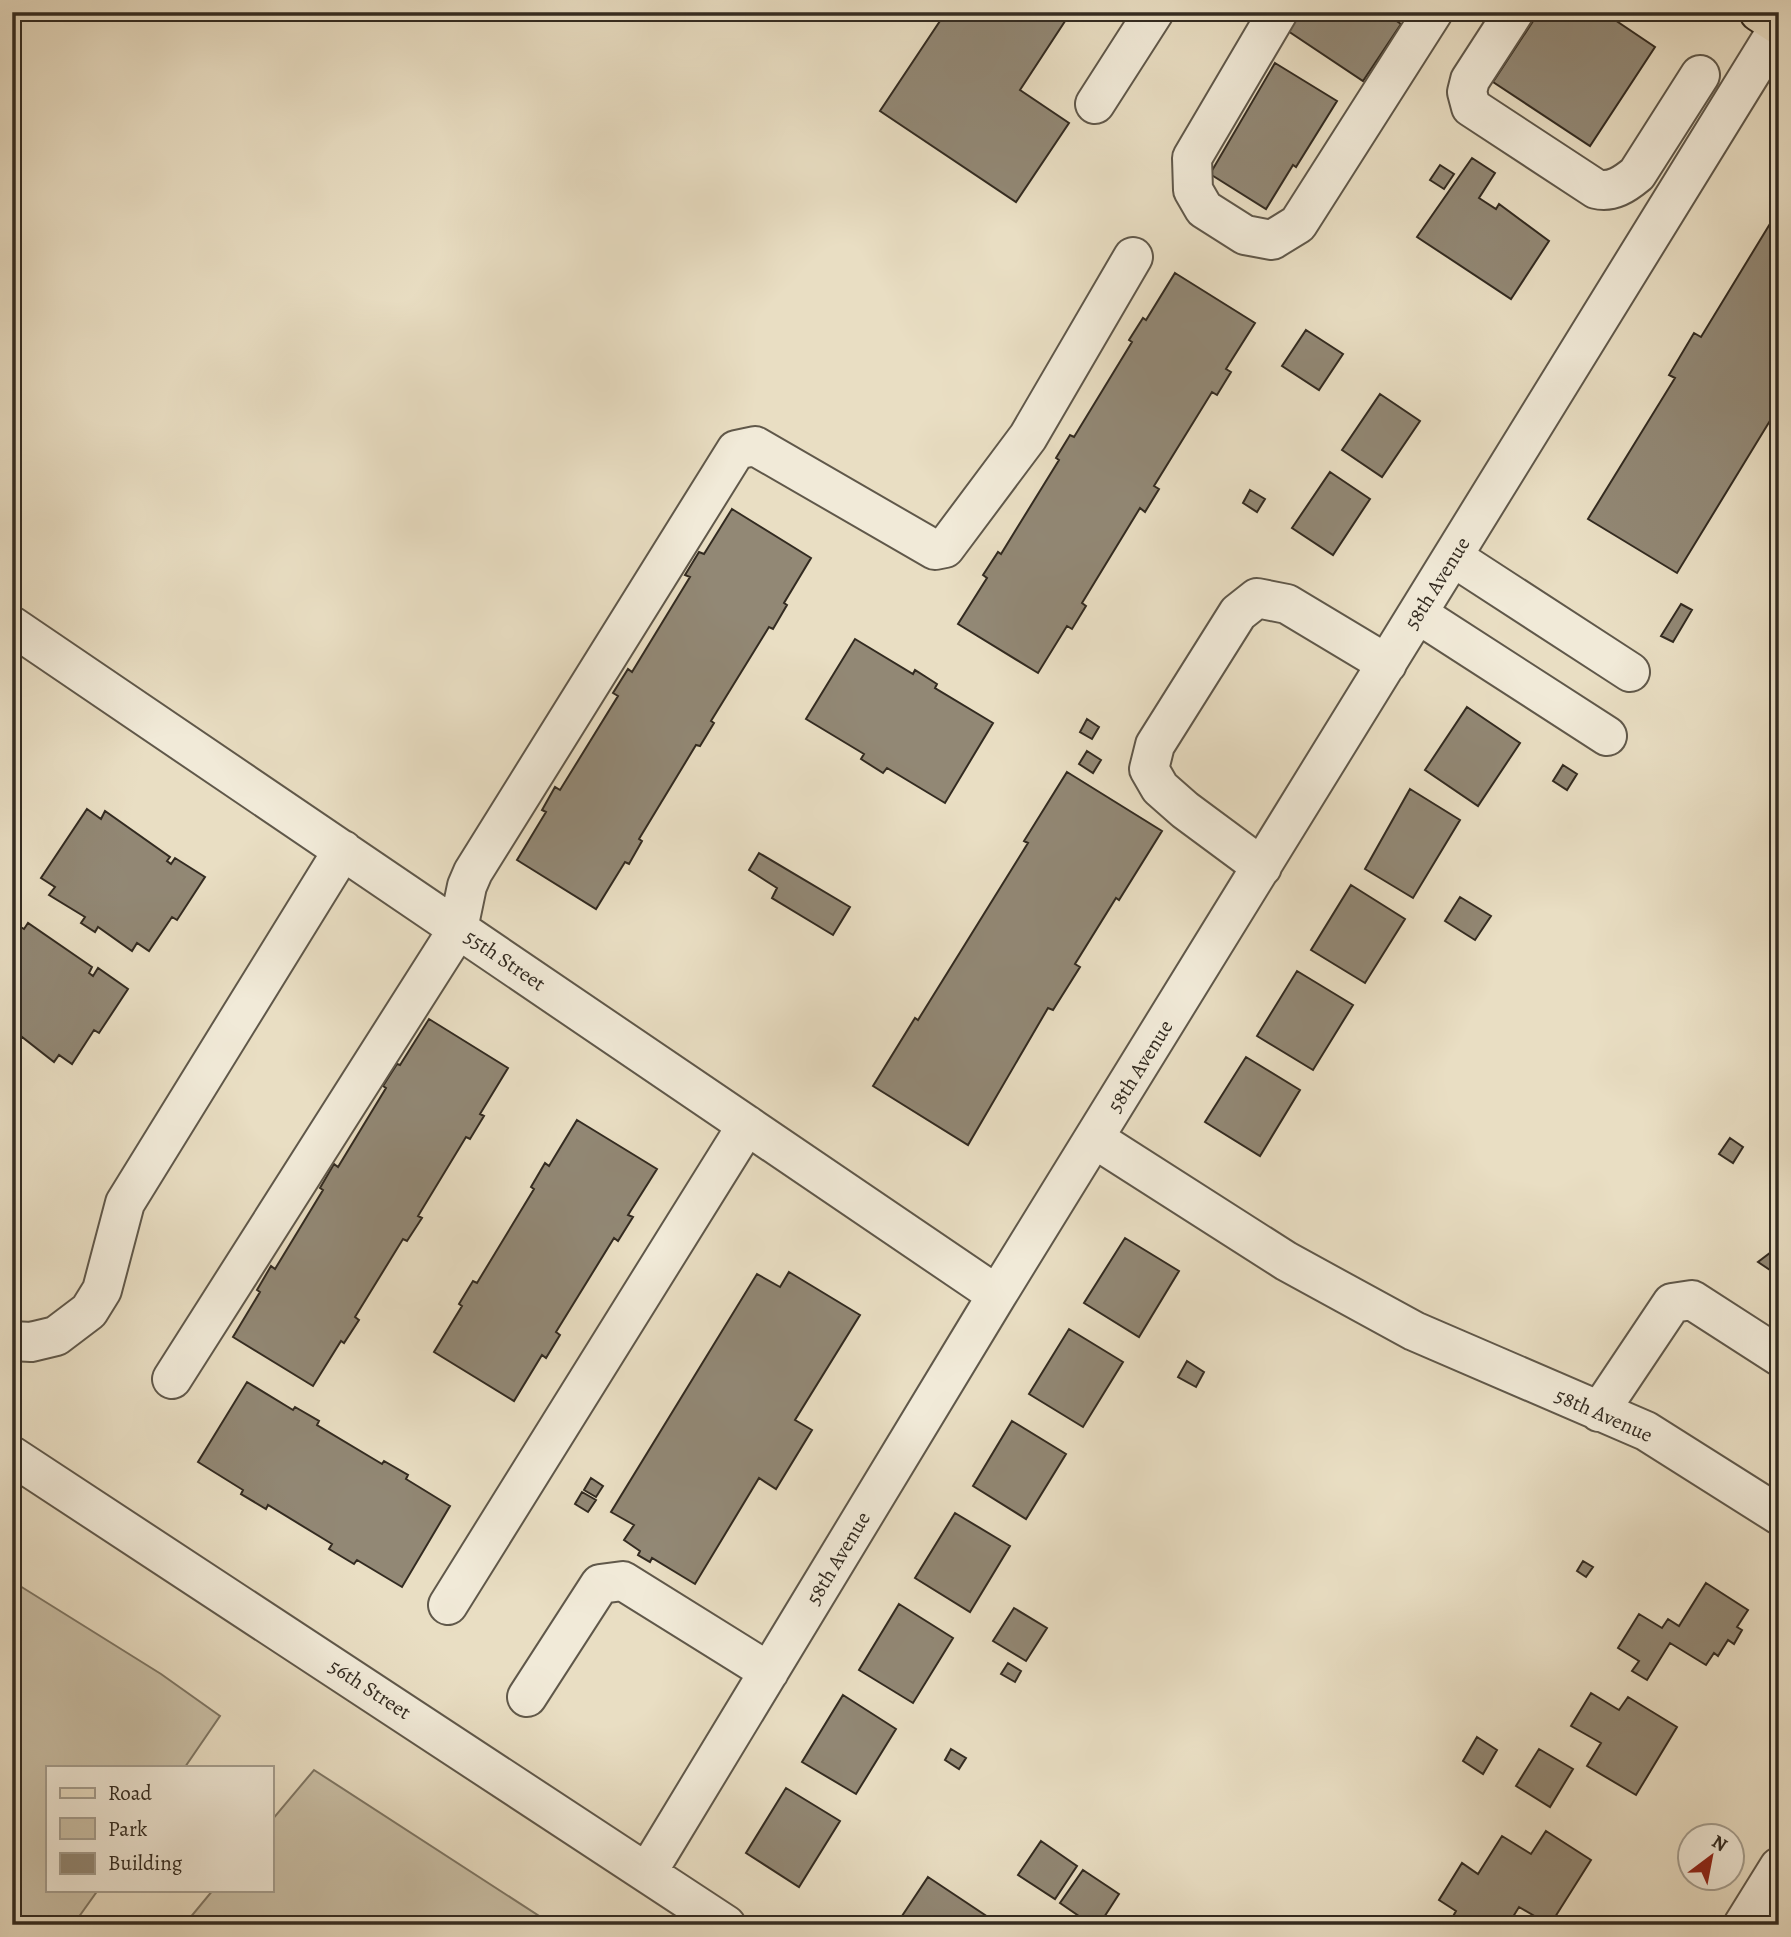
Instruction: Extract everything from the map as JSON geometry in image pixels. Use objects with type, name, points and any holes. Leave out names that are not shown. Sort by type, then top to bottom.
[{"type":"main road","points":[[1759,12],[1779,26]]},
{"type":"street","points":[[1095,104],[1154,12]]},
{"type":"street","points":[[1278,12],[1192,158],[1193,190],[1204,209],[1245,235],[1272,240],[1298,224],[1433,12]]},
{"type":"street","points":[[1514,12],[1470,79],[1467,92],[1471,107],[1596,189],[1604,191],[1623,185],[1637,174],[1700,75]]},
{"type":"street","name":"58th Avenue","points":[[648,1871],[997,1295],[1779,26]]},
{"type":"street","points":[[172,1379],[458,929],[467,886],[473,872],[736,450],[755,446],[935,550],[945,548],[1028,437],[1133,257]]},
{"type":"street","points":[[1453,557],[1630,672]]},
{"type":"street","points":[[1262,867],[1160,788],[1149,769],[1155,745],[1238,613],[1257,598],[1287,604],[1387,664]]},
{"type":"street","points":[[1418,614],[1607,736]]},
{"type":"street","name":"55th Street","points":[[12,626],[997,1295]]},
{"type":"street","points":[[12,1341],[31,1342],[56,1336],[89,1311],[102,1290],[125,1203],[343,850]]},
{"type":"street","points":[[448,1605],[747,1125]]},
{"type":"street","name":"58th Avenue","points":[[1095,1139],[1286,1261],[1414,1331],[1646,1432],[1779,1515]]},
{"type":"street","points":[[1599,1412],[1672,1303],[1692,1300],[1779,1356]]},
{"type":"street","name":"56th Street","points":[[12,1455],[648,1871],[726,1925]]},
{"type":"street","points":[[527,1697],[600,1584],[624,1581],[769,1672]]},
{"type":"street","points":[[1743,1925],[1779,1867]]},
{"type":"green space","points":[[12,1581],[161,1674],[220,1716],[186,1766],[46,1766],[46,1892],[97,1892],[73,1925],[12,1925]]},
{"type":"green space","points":[[314,1770],[553,1925],[184,1925],[211,1892],[273,1892],[273,1819]]},
{"type":"building","points":[[946,12],[1071,12],[1020,90],[1069,123],[1016,202],[880,111]]},
{"type":"building","points":[[1292,12],[1383,12],[1401,24],[1363,81],[1282,27]]},
{"type":"building","points":[[1539,12],[1603,12],[1655,47],[1590,146],[1493,82]]},
{"type":"building","points":[[1275,63],[1337,101],[1266,209],[1210,174]]},
{"type":"building","points":[[1472,158],[1495,173],[1479,198],[1496,209],[1499,204],[1549,241],[1511,299],[1417,237]]},
{"type":"building","points":[[1440,165],[1454,174],[1444,189],[1430,180]]},
{"type":"building","points":[[1779,209],[1779,406],[1677,573],[1588,519],[1675,378],[1669,375],[1694,333],[1701,337]]},
{"type":"building","points":[[1175,273],[1255,323],[1226,369],[1231,372],[1217,395],[1212,392],[1154,486],[1159,489],[1145,512],[1140,508],[1082,603],[1086,606],[1072,629],[1067,626],[1038,673],[958,624],[987,578],[983,575],[998,552],[1001,554],[1059,460],[1056,458],[1070,435],[1074,437],[1132,342],[1129,340],[1143,318],[1146,320]]},
{"type":"building","points":[[1306,330],[1343,354],[1319,390],[1282,366]]},
{"type":"building","points":[[1380,394],[1420,421],[1382,477],[1342,450]]},
{"type":"building","points":[[1330,472],[1370,499],[1333,555],[1292,528]]},
{"type":"building","points":[[1250,490],[1265,499],[1257,512],[1243,503]]},
{"type":"building","points":[[732,509],[811,558],[784,603],[787,605],[773,629],[769,627],[711,721],[714,723],[700,746],[696,745],[639,839],[642,841],[629,864],[625,862],[596,909],[517,860],[546,812],[542,810],[555,787],[560,790],[618,696],[613,693],[628,669],[632,672],[690,577],[685,575],[699,552],[704,554]]},
{"type":"building","points":[[1681,604],[1692,610],[1673,642],[1661,636]]},
{"type":"building","points":[[855,639],[913,674],[915,670],[937,684],[935,688],[993,723],[945,803],[887,768],[883,773],[861,759],[864,754],[806,719]]},
{"type":"building","points":[[1467,707],[1520,743],[1478,806],[1425,770]]},
{"type":"building","points":[[1087,719],[1099,727],[1092,739],[1080,732]]},
{"type":"building","points":[[1087,751],[1101,760],[1093,773],[1079,764]]},
{"type":"building","points":[[1563,765],[1577,774],[1567,790],[1553,781]]},
{"type":"building","points":[[1067,772],[1162,831],[1075,964],[1080,967],[1053,1010],[1048,1008],[968,1145],[873,1086],[915,1018],[918,1020],[1028,843],[1024,841]]},
{"type":"building","points":[[1410,789],[1460,820],[1413,898],[1365,869]]},
{"type":"building","points":[[87,809],[101,819],[105,811],[170,857],[167,861],[171,864],[175,858],[205,877],[177,920],[172,917],[149,951],[137,943],[132,951],[98,927],[95,932],[81,923],[85,917],[49,895],[55,887],[41,878]]},
{"type":"building","points":[[759,853],[850,907],[833,935],[772,898],[777,888],[749,870]]},
{"type":"building","points":[[1351,885],[1405,919],[1365,983],[1311,950]]},
{"type":"building","points":[[1460,897],[1491,916],[1475,940],[1445,921]]},
{"type":"building","points":[[12,922],[24,929],[28,923],[92,967],[89,973],[93,976],[98,968],[128,989],[99,1033],[94,1030],[72,1064],[59,1055],[54,1062],[22,1037],[17,1044],[12,1041]]},
{"type":"building","points":[[1297,971],[1353,1005],[1313,1070],[1257,1036]]},
{"type":"building","points":[[429,1019],[508,1068],[480,1114],[484,1116],[470,1139],[466,1137],[418,1216],[422,1218],[407,1241],[403,1239],[355,1317],[359,1320],[344,1343],[341,1341],[313,1386],[233,1337],[260,1292],[257,1290],[271,1266],[275,1269],[323,1190],[320,1188],[334,1164],[338,1167],[386,1088],[383,1086],[397,1064],[400,1065]]},
{"type":"building","points":[[1246,1057],[1300,1090],[1260,1156],[1205,1122]]},
{"type":"building","points":[[577,1120],[657,1169],[628,1215],[633,1217],[618,1241],[614,1238],[556,1332],[560,1335],[546,1358],[542,1355],[514,1401],[434,1352],[462,1306],[459,1304],[473,1281],[477,1283],[534,1189],[531,1187],[545,1163],[549,1166]]},
{"type":"building","points":[[1730,1138],[1743,1147],[1733,1163],[1719,1154]]},
{"type":"building","points":[[1125,1238],[1179,1271],[1139,1337],[1084,1303]]},
{"type":"building","points":[[1779,1246],[1779,1276],[1758,1262]]},
{"type":"building","points":[[789,1272],[860,1315],[795,1420],[812,1430],[776,1489],[759,1478],[695,1584],[652,1558],[650,1562],[638,1555],[640,1551],[624,1540],[634,1525],[611,1512],[757,1274],[780,1287]]},
{"type":"building","points":[[1069,1329],[1123,1362],[1083,1427],[1029,1394]]},
{"type":"building","points":[[1187,1361],[1204,1372],[1196,1387],[1178,1377]]},
{"type":"building","points":[[247,1382],[293,1410],[295,1407],[319,1421],[317,1425],[382,1464],[384,1461],[408,1475],[406,1479],[450,1506],[402,1587],[357,1560],[354,1564],[329,1549],[332,1544],[268,1505],[266,1509],[241,1494],[243,1490],[198,1462]]},
{"type":"building","points":[[1012,1421],[1066,1454],[1026,1519],[973,1486]]},
{"type":"building","points":[[591,1478],[603,1486],[596,1497],[584,1490]]},
{"type":"building","points":[[582,1492],[596,1500],[588,1512],[575,1504]]},
{"type":"building","points":[[955,1513],[1010,1546],[970,1612],[915,1578]]},
{"type":"building","points":[[1583,1561],[1593,1567],[1586,1577],[1577,1571]]},
{"type":"building","points":[[1706,1583],[1748,1610],[1737,1627],[1742,1630],[1734,1644],[1728,1640],[1718,1656],[1714,1653],[1706,1665],[1670,1643],[1647,1680],[1632,1671],[1639,1661],[1618,1648],[1639,1614],[1662,1628],[1668,1619],[1679,1626]]},
{"type":"building","points":[[899,1604],[953,1638],[913,1703],[859,1670]]},
{"type":"building","points":[[1014,1608],[1047,1628],[1026,1661],[993,1641]]},
{"type":"building","points":[[1008,1663],[1021,1671],[1015,1682],[1001,1674]]},
{"type":"building","points":[[1591,1693],[1619,1710],[1628,1697],[1677,1727],[1636,1795],[1587,1766],[1601,1743],[1571,1726]]},
{"type":"building","points":[[843,1695],[896,1729],[856,1794],[802,1762]]},
{"type":"building","points":[[1477,1737],[1497,1750],[1483,1774],[1463,1761]]},
{"type":"building","points":[[951,1749],[966,1758],[959,1769],[945,1760]]},
{"type":"building","points":[[1539,1749],[1573,1769],[1550,1807],[1516,1786]]},
{"type":"building","points":[[786,1788],[840,1821],[799,1887],[746,1853]]},
{"type":"building","points":[[1546,1831],[1591,1860],[1550,1925],[1519,1907],[1508,1925],[1459,1925],[1451,1920],[1456,1911],[1439,1900],[1462,1863],[1478,1874],[1502,1836],[1531,1854]]},
{"type":"building","points":[[1041,1841],[1077,1866],[1055,1899],[1018,1875]]},
{"type":"building","points":[[1083,1870],[1119,1894],[1099,1925],[1092,1925],[1060,1903]]},
{"type":"building","points":[[928,1877],[1000,1925],[902,1925],[898,1922]]}]
